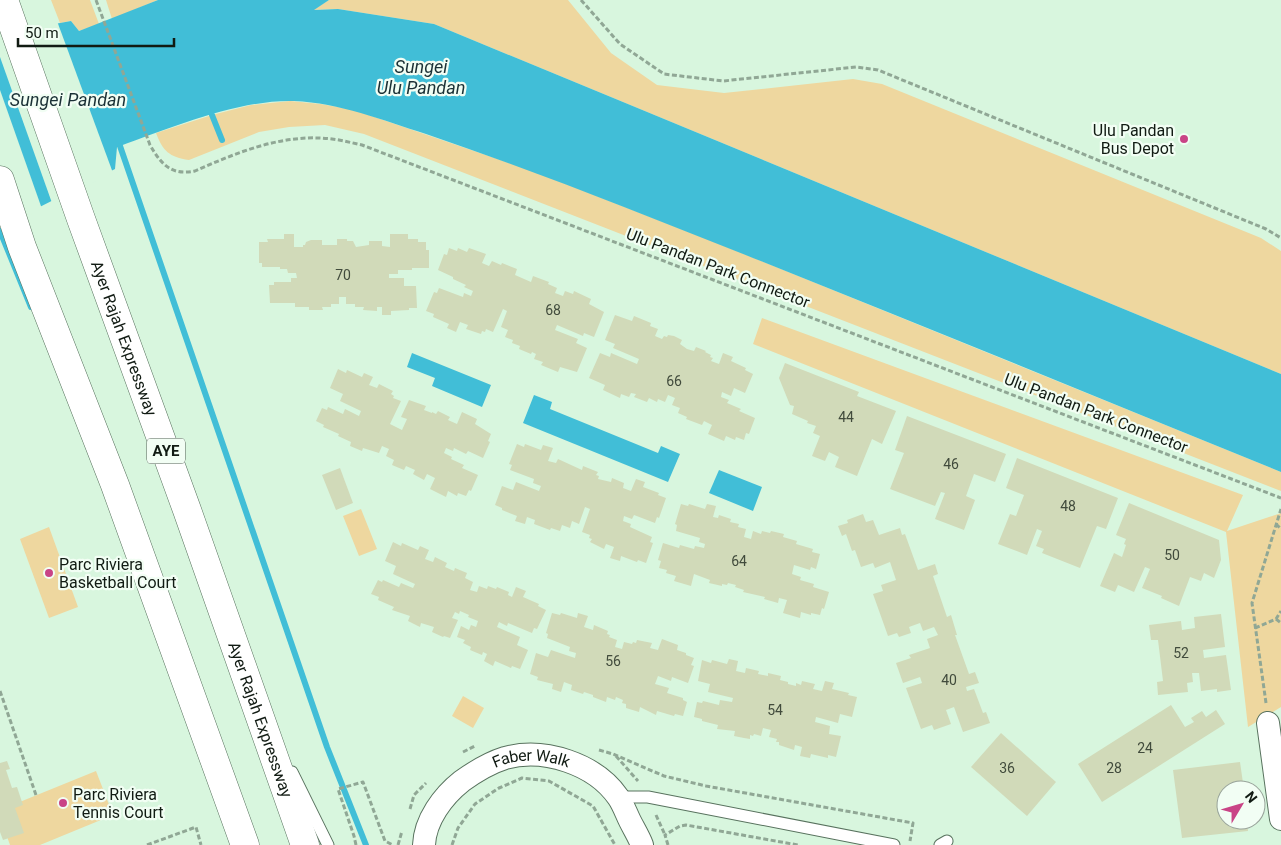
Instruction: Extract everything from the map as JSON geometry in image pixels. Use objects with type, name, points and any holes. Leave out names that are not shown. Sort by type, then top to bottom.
[{"type":"highway","name":"Ayer Rajah Expressway","points":[[4,0],[81,219],[184,500],[305,845]]},
{"type":"highway","points":[[0,180],[22,247],[115,485],[245,845]]},
{"type":"street","points":[[1268,723],[1281,819]]},
{"type":"street","name":"Faber Walk","points":[[424,845],[424,840],[435,811],[450,791],[480,768],[506,757],[542,754],[582,765],[606,785],[618,797],[642,845]]},
{"type":"lane","points":[[248,684],[328,845]]},
{"type":"lane","points":[[618,797],[648,797],[894,845]]},
{"type":"path","name":"Ulu Pandan Park Connector","points":[[96,0],[150,145],[161,162],[171,169],[184,173],[195,171],[262,145],[291,139],[331,138],[362,145],[1281,498]]},
{"type":"path","points":[[581,0],[620,44],[664,74],[723,82],[856,67],[878,70],[1266,229],[1281,238]]},
{"type":"path","points":[[1268,723],[1252,603],[1281,509]]},
{"type":"path","points":[[1276,524],[1281,529]]},
{"type":"path","points":[[1255,628],[1276,619],[1281,611]]},
{"type":"path","points":[[1276,619],[1281,623]]},
{"type":"path","points":[[0,691],[36,795]]},
{"type":"path","points":[[452,845],[458,828],[475,804],[499,788],[522,778],[549,781],[593,806],[615,845]]},
{"type":"path","points":[[356,845],[338,789],[363,782],[385,841],[393,845]]},
{"type":"path","points":[[668,845],[666,835],[680,826],[686,825],[798,845]]},
{"type":"path","points":[[147,845],[196,827],[201,845]]},
{"type":"shaded area","points":[[51,0],[90,0],[99,24],[79,31],[71,21],[60,23]]},
{"type":"shaded area","points":[[106,0],[158,0],[112,19]]},
{"type":"shaded area","points":[[329,0],[568,0],[611,53],[657,85],[724,93],[853,79],[882,84],[1261,238],[1281,251],[1281,374],[434,24],[338,9],[313,10]]},
{"type":"shaded area","points":[[290,101],[354,110],[533,171],[717,243],[1281,472],[1281,491],[364,134],[325,125],[289,127],[259,132],[189,160],[176,157],[164,149],[156,133],[251,105]]},
{"type":"shaded area","points":[[762,318],[1243,495],[1227,531],[1281,513],[1281,707],[1248,727],[1226,532],[753,344]]},
{"type":"shaded area","points":[[361,509],[377,549],[359,556],[343,516]]},
{"type":"shaded area","name":"Parc Riviera Basketball Court","points":[[49,527],[78,607],[49,618],[20,539]]},
{"type":"shaded area","points":[[463,696],[484,708],[473,728],[452,716]]},
{"type":"shaded area","name":"Parc Riviera Tennis Court","points":[[96,771],[113,815],[40,845],[10,845],[0,816],[0,810]]},
{"type":"water","name":"Sungei Ulu Pandan","points":[[158,0],[329,0],[314,10],[338,9],[434,24],[1281,374],[1281,472],[871,305],[599,197],[426,134],[361,113],[328,105],[294,101],[251,105],[183,123],[117,147],[115,169],[0,227],[0,34],[71,21],[79,31]]},
{"type":"water","points":[[412,353],[491,385],[482,407],[432,386],[435,378],[407,367]]},
{"type":"water","points":[[534,395],[552,402],[550,409],[658,453],[661,446],[680,454],[668,482],[523,423]]},
{"type":"water","points":[[719,470],[762,487],[753,511],[709,493]]},
{"type":"pier","points":[[57,21],[113,173],[52,203],[0,57],[0,31]]},
{"type":"pier","points":[[0,90],[42,209],[0,229]]},
{"type":"building","points":[[284,234],[294,234],[294,247],[303,247],[306,242],[311,240],[322,240],[322,245],[337,245],[337,239],[347,239],[347,241],[353,241],[356,247],[369,245],[369,241],[382,241],[382,246],[390,247],[390,234],[408,234],[408,239],[418,239],[418,242],[426,242],[426,250],[429,250],[429,268],[398,270],[398,274],[389,274],[389,278],[404,278],[404,286],[416,286],[417,308],[391,311],[391,315],[382,315],[382,307],[377,307],[377,311],[363,310],[364,307],[346,304],[346,297],[339,297],[339,304],[331,304],[331,307],[322,307],[323,310],[295,307],[295,303],[270,303],[269,285],[274,285],[274,282],[291,282],[291,278],[297,278],[296,273],[288,273],[287,269],[262,267],[262,263],[259,263],[259,242],[268,242],[267,239],[284,239]]},
{"type":"building","points":[[449,248],[457,251],[458,248],[467,252],[469,248],[486,254],[482,263],[489,266],[492,261],[501,265],[502,263],[517,269],[515,275],[531,282],[533,276],[549,282],[548,284],[557,288],[555,293],[563,296],[565,291],[573,294],[574,291],[591,299],[589,304],[604,312],[594,337],[584,333],[583,336],[557,325],[555,330],[578,339],[576,343],[587,348],[577,372],[560,367],[558,372],[541,365],[543,362],[534,359],[536,354],[519,349],[520,346],[512,343],[513,340],[505,337],[508,330],[501,327],[507,311],[503,309],[493,332],[486,329],[481,334],[466,329],[468,325],[460,322],[456,332],[447,328],[449,324],[433,317],[434,314],[426,311],[434,292],[437,293],[439,288],[463,297],[464,293],[471,296],[473,291],[464,287],[466,285],[453,279],[453,277],[438,270],[444,254],[447,255]]},
{"type":"building","points":[[615,315],[632,321],[634,316],[651,323],[650,326],[658,329],[655,336],[662,339],[668,335],[674,336],[682,340],[680,344],[687,349],[694,351],[696,347],[706,351],[713,358],[711,361],[719,364],[723,353],[733,357],[731,361],[746,368],[745,370],[753,374],[745,393],[734,388],[731,396],[722,392],[721,397],[729,400],[727,403],[741,409],[739,411],[755,418],[749,434],[746,433],[744,440],[736,437],[735,440],[726,436],[724,441],[708,434],[712,425],[704,421],[702,425],[686,419],[687,417],[678,413],[680,408],[672,405],[675,398],[668,395],[665,402],[658,399],[657,402],[649,398],[647,402],[634,397],[636,394],[631,393],[629,397],[621,394],[620,398],[603,390],[605,385],[589,378],[600,353],[610,357],[611,353],[637,364],[639,359],[613,348],[615,344],[605,340]]},
{"type":"building","points":[[785,363],[859,392],[857,396],[896,411],[882,444],[872,439],[857,476],[835,467],[839,457],[829,452],[825,461],[812,456],[820,436],[813,433],[816,426],[792,414],[794,406],[790,405],[779,378]]},
{"type":"building","points":[[338,369],[346,373],[347,370],[362,377],[364,373],[373,377],[369,385],[377,388],[379,384],[393,391],[391,394],[394,396],[393,398],[401,401],[390,424],[402,430],[407,419],[401,417],[409,400],[426,406],[424,410],[436,414],[438,411],[450,417],[448,420],[457,424],[462,412],[477,419],[475,424],[491,434],[488,441],[490,442],[483,458],[468,451],[466,454],[454,448],[453,451],[446,448],[444,453],[452,457],[451,459],[464,465],[462,468],[478,475],[471,491],[469,490],[466,496],[458,493],[457,496],[448,491],[446,497],[430,489],[435,478],[427,474],[424,480],[413,474],[415,470],[406,466],[404,470],[392,465],[394,460],[386,456],[389,449],[382,446],[379,453],[363,448],[362,451],[350,446],[351,442],[323,427],[324,425],[316,421],[322,408],[327,410],[328,407],[343,414],[345,409],[359,416],[361,411],[340,401],[343,394],[330,388]]},
{"type":"building","points":[[907,416],[1006,454],[995,482],[974,474],[966,496],[975,500],[964,530],[935,519],[945,493],[941,492],[935,506],[890,489],[904,453],[895,450]]},
{"type":"building","points":[[517,444],[524,447],[525,444],[541,450],[543,445],[553,448],[548,461],[556,463],[558,459],[582,470],[583,466],[598,472],[596,475],[599,476],[598,479],[611,482],[612,478],[624,483],[623,488],[631,491],[636,479],[645,482],[643,487],[666,498],[659,518],[657,517],[655,523],[634,515],[632,519],[624,516],[623,521],[631,524],[630,527],[652,537],[650,542],[653,543],[646,563],[621,556],[620,561],[610,558],[614,547],[606,544],[604,549],[590,542],[592,539],[589,538],[590,535],[582,532],[590,509],[585,507],[579,524],[572,521],[570,528],[562,525],[560,531],[551,528],[550,530],[534,524],[535,520],[527,517],[525,524],[515,521],[517,516],[495,505],[502,486],[513,490],[516,482],[539,491],[541,486],[533,483],[534,479],[510,470],[512,465],[509,464]]},
{"type":"building","points":[[1017,458],[1118,498],[1106,529],[1097,526],[1080,568],[1042,553],[1044,549],[1036,546],[1042,531],[1037,529],[1027,555],[998,544],[1010,514],[1016,516],[1024,495],[1006,488]]},
{"type":"building","points":[[340,468],[353,503],[336,510],[322,475]]},
{"type":"building","points":[[1129,503],[1219,540],[1221,560],[1214,578],[1204,573],[1201,581],[1190,577],[1179,606],[1161,598],[1162,596],[1142,588],[1150,569],[1145,567],[1134,592],[1118,585],[1115,592],[1100,586],[1114,553],[1122,557],[1126,539],[1116,535]]},
{"type":"building","points":[[681,504],[688,506],[689,504],[705,509],[707,504],[716,506],[713,517],[718,518],[719,515],[731,519],[730,522],[739,524],[738,527],[746,529],[744,537],[751,539],[753,531],[761,534],[762,531],[770,533],[771,531],[784,534],[783,537],[797,541],[796,544],[813,549],[812,552],[820,554],[816,569],[811,567],[810,570],[794,565],[792,574],[801,577],[800,580],[814,584],[813,587],[829,592],[824,609],[822,608],[820,615],[801,612],[800,618],[783,613],[787,600],[779,598],[778,603],[764,599],[765,597],[743,592],[744,590],[735,587],[736,585],[728,583],[727,585],[722,584],[722,586],[709,583],[710,580],[694,574],[691,586],[674,581],[676,576],[666,573],[667,570],[659,568],[661,561],[658,560],[663,543],[679,548],[680,545],[694,549],[695,546],[704,548],[705,544],[699,542],[700,538],[676,531],[677,525],[675,524]]},
{"type":"building","points":[[863,514],[866,522],[873,520],[879,535],[900,528],[902,535],[905,534],[918,570],[935,564],[938,574],[933,576],[947,617],[951,615],[957,635],[955,635],[969,674],[975,672],[979,683],[966,687],[967,691],[974,689],[983,713],[986,712],[990,723],[963,732],[954,707],[946,710],[951,724],[934,730],[932,725],[921,729],[906,688],[922,683],[920,677],[903,683],[896,663],[911,658],[909,655],[930,648],[927,639],[938,635],[934,627],[923,631],[920,623],[909,627],[911,633],[899,637],[897,633],[888,636],[873,594],[883,591],[881,585],[896,580],[890,562],[875,568],[873,563],[861,567],[855,550],[852,551],[846,534],[842,536],[838,526],[848,523],[847,520]]},
{"type":"building","points":[[393,542],[401,546],[402,543],[418,550],[420,546],[429,550],[425,559],[433,562],[435,557],[447,563],[445,567],[454,571],[455,568],[467,573],[465,578],[473,582],[470,590],[477,592],[479,586],[487,589],[488,586],[496,589],[497,587],[509,592],[508,595],[512,597],[516,587],[526,591],[523,597],[539,604],[538,606],[546,610],[537,629],[534,628],[532,633],[508,623],[507,626],[499,622],[497,627],[520,637],[517,645],[528,650],[520,669],[512,666],[511,668],[495,661],[493,666],[484,661],[487,654],[483,652],[482,655],[470,650],[471,647],[463,643],[465,640],[457,637],[461,626],[469,630],[471,625],[476,627],[478,621],[468,617],[469,615],[460,611],[459,614],[455,612],[452,618],[458,620],[450,638],[443,637],[432,632],[434,627],[421,623],[420,627],[408,621],[410,616],[392,610],[394,607],[378,600],[379,597],[371,594],[378,580],[382,582],[383,580],[399,587],[401,583],[413,588],[415,584],[393,574],[396,566],[385,561]]},
{"type":"building","points":[[552,613],[560,615],[561,613],[577,618],[578,613],[588,616],[584,627],[593,630],[594,625],[608,631],[609,637],[617,640],[615,647],[622,649],[624,642],[632,644],[633,642],[636,643],[637,640],[652,643],[650,648],[658,650],[662,639],[678,645],[677,650],[694,658],[691,665],[694,666],[688,683],[672,677],[671,681],[658,676],[655,684],[669,688],[667,693],[683,698],[687,702],[683,716],[675,714],[674,716],[657,711],[656,715],[640,707],[639,712],[626,708],[626,704],[622,703],[623,700],[616,697],[615,700],[607,697],[606,702],[593,697],[593,695],[571,690],[572,685],[564,682],[561,692],[552,689],[553,684],[537,680],[538,677],[530,674],[536,653],[548,657],[551,650],[575,658],[576,653],[569,651],[570,647],[547,638],[548,634],[546,633]]},
{"type":"building","points":[[1221,614],[1225,647],[1203,650],[1204,658],[1226,655],[1231,690],[1217,692],[1217,689],[1201,691],[1199,673],[1192,673],[1193,682],[1187,683],[1188,692],[1158,695],[1157,682],[1163,681],[1158,640],[1151,640],[1149,625],[1181,621],[1182,630],[1195,628],[1194,617]]},
{"type":"building","points":[[729,659],[738,661],[736,671],[745,673],[746,668],[759,671],[758,674],[768,676],[768,673],[781,676],[780,680],[788,682],[788,684],[796,686],[796,683],[801,685],[802,681],[815,684],[813,689],[822,691],[825,681],[834,683],[832,689],[857,697],[852,717],[840,714],[838,723],[816,717],[815,722],[830,726],[829,734],[841,736],[836,757],[828,755],[828,758],[811,754],[810,758],[800,756],[802,747],[795,745],[794,750],[779,745],[779,742],[776,742],[777,739],[769,737],[771,730],[763,728],[761,736],[754,734],[753,736],[750,735],[750,739],[744,738],[734,736],[735,731],[717,729],[718,725],[694,717],[697,702],[702,703],[703,701],[719,705],[720,700],[732,702],[733,698],[708,692],[710,684],[698,681],[702,660],[711,663],[712,660],[727,664]]},
{"type":"building","points":[[1171,705],[1185,727],[1194,722],[1191,718],[1202,711],[1206,717],[1216,710],[1225,724],[1102,802],[1078,764]]},
{"type":"building","points":[[1001,733],[1056,782],[1027,816],[971,767]]},
{"type":"building","points":[[7,761],[10,769],[6,770],[12,788],[17,787],[23,805],[15,808],[24,833],[3,840],[0,832],[0,763]]},
{"type":"building","points":[[1240,762],[1243,780],[1216,780],[1216,830],[1248,831],[1182,838],[1173,770]]},
{"type":"waterway","points":[[212,115],[222,140]]},
{"type":"waterway","points":[[120,146],[327,747],[366,845]]},
{"type":"waterway","points":[[0,231],[31,307]]},
{"type":"place","name":"Ulu Pandan Bus Depot","points":[[1184,139]]},
{"type":"place","name":"Parc Riviera Basketball Court","points":[[49,573]]},
{"type":"place","name":"Parc Riviera Tennis Court","points":[[63,803]]},
{"type":"water label","name":"Sungei Pandan","points":[[68,99]]}]
